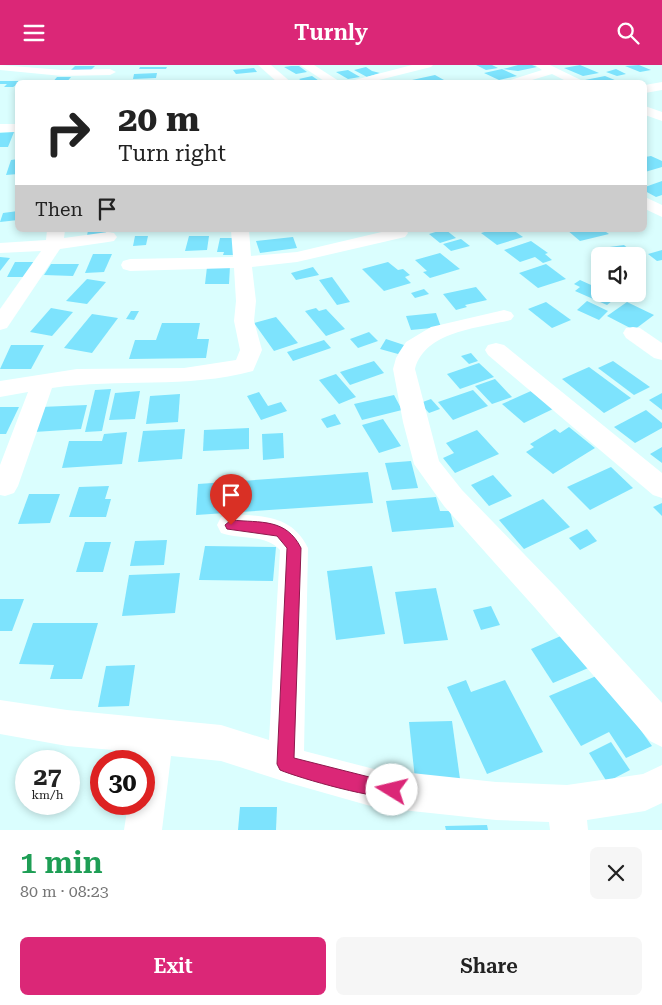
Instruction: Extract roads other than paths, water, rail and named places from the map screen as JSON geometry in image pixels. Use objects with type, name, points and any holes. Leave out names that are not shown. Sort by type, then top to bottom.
[{"type":"street","points":[[264,65],[282,80]]},
{"type":"street","points":[[306,65],[331,80]]},
{"type":"street","points":[[362,80],[427,65]]},
{"type":"street","points":[[540,65],[575,80]]},
{"type":"street","points":[[0,67],[62,73],[110,72]]},
{"type":"street","points":[[518,80],[553,70]]},
{"type":"street","points":[[647,89],[662,86]]},
{"type":"street","points":[[647,111],[662,117]]},
{"type":"street","points":[[0,129],[15,128]]},
{"type":"street","points":[[647,203],[662,212]]},
{"type":"street","points":[[0,389],[77,377],[184,375],[245,366],[251,350],[244,321],[246,301],[240,232]]},
{"type":"street","points":[[130,265],[244,262],[297,257],[399,233]]},
{"type":"street","points":[[0,248],[55,237],[108,237]]},
{"type":"street","points":[[0,324],[55,237]]},
{"type":"street","points":[[504,315],[438,332],[414,347],[407,358],[404,369],[414,422],[427,464],[453,498],[547,599],[662,729]]},
{"type":"street","points":[[633,333],[662,353]]},
{"type":"street","points":[[496,350],[662,487]]},
{"type":"street","points":[[5,486],[43,383]]},
{"type":"street","points":[[231,525],[280,531],[289,538],[294,548],[286,764]]},
{"type":"street","points":[[0,717],[67,728],[220,743],[286,764],[374,788],[496,801],[568,817],[645,792],[662,784]]},
{"type":"street","points":[[143,830],[156,738]]}]
